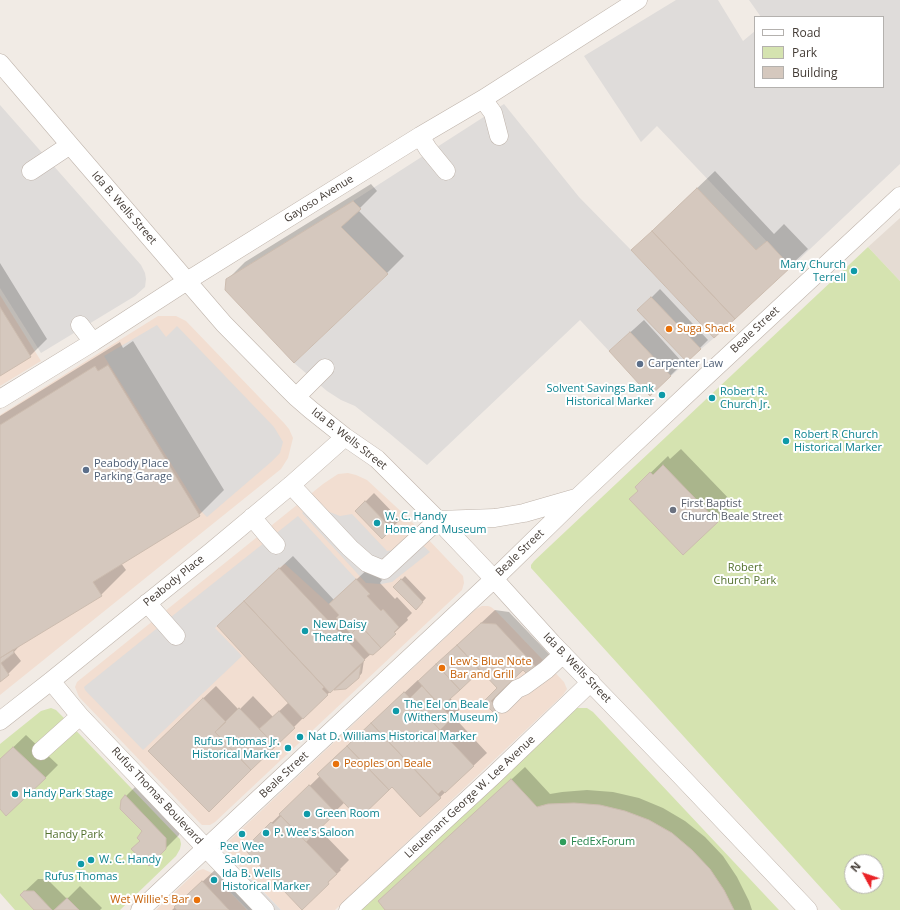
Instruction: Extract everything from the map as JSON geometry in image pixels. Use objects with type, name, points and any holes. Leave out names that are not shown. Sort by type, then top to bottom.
[{"type":"street","name":"Gayoso Avenue","points":[[0,399],[420,136],[483,99],[638,0]]},
{"type":"street","name":"Ida B. Wells Street","points":[[0,63],[224,324],[296,397],[345,437],[377,459],[438,520],[563,654],[808,910]]},
{"type":"street","points":[[483,99],[492,112],[499,136]]},
{"type":"street","points":[[420,136],[428,149],[446,171]]},
{"type":"street","points":[[30,171],[70,145]]},
{"type":"street","name":"Beale Street","points":[[140,910],[494,579],[578,497],[700,382],[897,206]]},
{"type":"street","points":[[80,325],[93,342]]},
{"type":"street","points":[[296,397],[325,368]]},
{"type":"street","name":"Peabody Place","points":[[0,721],[212,551],[291,485],[345,437]]},
{"type":"street","points":[[291,485],[356,553],[367,563],[384,570],[438,520],[495,518],[524,513],[578,497]]},
{"type":"street","points":[[252,517],[276,545]]},
{"type":"street","points":[[147,604],[176,636]]},
{"type":"street","points":[[502,704],[517,689],[524,686],[546,670],[563,654]]},
{"type":"street","name":"Rufus Thomas Boulevard","points":[[52,680],[80,716],[265,910]]},
{"type":"street","name":"Lieutenant George W. Lee Avenue","points":[[348,910],[494,775],[591,682]]},
{"type":"street","points":[[41,751],[80,716]]},
{"type":"shaded area","points":[[676,0],[718,0],[743,41],[754,32],[754,88],[884,88],[884,16],[760,16],[749,0],[900,0],[900,164],[791,267],[657,126],[641,142],[584,56]]},
{"type":"shaded area","points":[[504,104],[579,197],[714,338],[701,349],[651,297],[638,310],[687,362],[671,376],[630,332],[609,351],[580,320],[427,465],[355,406],[341,400],[327,391],[294,363],[388,274],[341,227],[361,209],[353,201]]},
{"type":"shaded area","points":[[0,105],[141,265],[146,279],[145,287],[135,296],[41,353],[0,288]]},
{"type":"shaded area","points":[[900,218],[900,281],[868,247]]},
{"type":"shaded area","points":[[0,295],[41,361],[0,386]]},
{"type":"shaded area","points":[[158,316],[176,316],[186,321],[284,423],[289,429],[293,438],[288,458],[281,469],[0,695],[0,415]]},
{"type":"shaded area","points":[[157,325],[166,337],[177,326],[274,427],[283,442],[280,453],[271,462],[207,517],[200,510],[104,356]]},
{"type":"shaded area","points":[[348,473],[367,480],[407,517],[463,576],[464,583],[462,590],[215,822],[210,825],[202,825],[79,697],[75,687],[77,682],[323,484],[338,474]]},
{"type":"shaded area","points":[[317,502],[327,511],[340,516],[352,514],[387,551],[401,549],[414,537],[430,552],[392,582],[381,584],[366,583],[302,513]]},
{"type":"shaded area","points":[[298,516],[356,579],[329,604],[285,564],[279,568],[215,628],[242,656],[143,750],[85,690],[84,687]]},
{"type":"shaded area","points":[[482,606],[491,607],[496,611],[564,682],[567,689],[563,695],[335,910],[281,910],[228,853],[230,840],[476,609]]},
{"type":"shaded area","points":[[203,869],[212,873],[247,910],[156,910],[197,871]]},
{"type":"shaded area","points":[[243,871],[281,910],[272,910],[239,875]]},
{"type":"shaded area","points":[[228,882],[256,910],[248,910],[224,886]]},
{"type":"green space","name":"Robert Church Park","points":[[868,247],[900,281],[900,910],[841,910],[531,568],[531,565]]},
{"type":"green space","name":"Handy Park","points":[[51,708],[56,710],[63,717],[180,839],[180,849],[176,856],[120,910],[15,910],[0,893],[0,744],[41,711]]},
{"type":"green space","name":"FedExForum","points":[[575,708],[587,708],[593,712],[779,910],[360,910]]},
{"type":"building","points":[[697,188],[756,250],[767,241],[791,267],[735,319],[652,231]]},
{"type":"building","points":[[353,201],[361,209],[341,227],[388,274],[294,363],[225,290],[226,279]]},
{"type":"building","points":[[652,231],[735,319],[714,338],[631,250]]},
{"type":"building","name":"Suga Shack","points":[[651,297],[701,349],[687,362],[637,310]]},
{"type":"building","points":[[0,307],[31,357],[0,376]]},
{"type":"building","name":"Carpenter Law","points":[[630,332],[671,376],[650,396],[609,351]]},
{"type":"building","name":"Peabody Place Parking Garage","points":[[108,365],[200,516],[93,582],[102,596],[0,658],[0,425],[95,366],[98,371]]},
{"type":"building","name":"First Baptist Church Beale Street","points":[[663,465],[718,522],[683,555],[629,499],[638,491],[635,487],[650,472],[653,475]]},
{"type":"building","points":[[365,501],[392,529],[382,539],[355,511]]},
{"type":"building","name":"New Daisy Theatre","points":[[279,568],[365,660],[330,693],[244,601]]},
{"type":"building","points":[[356,579],[370,594],[367,596],[381,611],[383,609],[399,627],[394,632],[396,634],[381,648],[360,625],[351,634],[336,618],[339,615],[329,604]]},
{"type":"building","points":[[401,579],[423,602],[416,610],[393,587]]},
{"type":"building","points":[[244,601],[324,687],[322,689],[328,695],[303,719],[217,626]]},
{"type":"building","points":[[481,623],[496,624],[538,669],[530,677],[523,670],[491,701],[498,708],[494,713],[483,702],[497,688],[457,645]]},
{"type":"building","points":[[360,625],[381,648],[373,655],[369,654],[351,634]]},
{"type":"building","points":[[457,645],[480,671],[460,690],[436,664]]},
{"type":"building","points":[[13,650],[14,653],[1,663],[9,675],[0,682],[0,658]]},
{"type":"building","points":[[436,664],[460,690],[441,707],[418,681]]},
{"type":"building","points":[[361,665],[359,678],[346,689],[334,690]]},
{"type":"building","points":[[422,686],[452,718],[440,730],[410,698]]},
{"type":"building","points":[[404,692],[474,766],[445,793],[442,790],[438,794],[371,723]]},
{"type":"building","points":[[203,698],[226,722],[215,732],[251,770],[209,812],[148,751]]},
{"type":"building","points":[[239,708],[276,746],[251,770],[215,732]]},
{"type":"building","points":[[279,711],[295,728],[276,746],[259,729]]},
{"type":"building","points":[[371,723],[441,798],[420,817],[392,787],[389,790],[347,746]]},
{"type":"building","points":[[347,746],[389,790],[359,819],[317,774]]},
{"type":"building","name":"Handy Park Stage","points":[[13,747],[46,778],[6,816],[0,809],[0,759]]},
{"type":"building","name":"FedExForum","points":[[511,779],[537,807],[548,804],[574,803],[600,805],[625,811],[649,820],[672,833],[692,850],[710,869],[724,890],[734,910],[385,910],[378,901]]},
{"type":"building","name":"Green Room","points":[[309,785],[336,813],[306,842],[279,814]]},
{"type":"building","points":[[125,795],[166,838],[166,849],[149,866],[131,849],[140,841],[137,838],[142,831],[120,809],[121,800]]},
{"type":"building","points":[[281,816],[337,874],[328,882],[329,884],[302,910],[247,852],[247,846],[271,822],[273,824]]},
{"type":"building","points":[[202,881],[229,910],[177,910],[174,907]]},
{"type":"building","points":[[24,891],[34,891],[52,910],[34,910],[20,895]]},
{"type":"building","points":[[67,898],[79,910],[54,910]]},
{"type":"place","name":"Mary Church Terrell","points":[[854,271]]},
{"type":"place","name":"Suga Shack","points":[[669,329]]},
{"type":"place","name":"Carpenter Law","points":[[640,364]]},
{"type":"place","name":"Solvent Savings Bank Historical Marker","points":[[662,395]]},
{"type":"place","name":"Robert R. Church Jr.","points":[[712,398]]},
{"type":"place","name":"Robert R Church Historical Marker","points":[[786,441]]},
{"type":"place","name":"Peabody Place Parking Garage","points":[[86,470]]},
{"type":"place","name":"First Baptist Church Beale Street","points":[[673,510]]},
{"type":"place","name":"W. C. Handy Home and Museum","points":[[377,523]]},
{"type":"place","name":"New Daisy Theatre","points":[[305,631]]},
{"type":"place","name":"Lew's Blue Note Bar and Grill","points":[[442,668]]},
{"type":"place","name":"The Eel on Beale (Withers Museum)","points":[[396,711]]},
{"type":"place","name":"Nat D. Williams Historical Marker","points":[[300,737]]},
{"type":"place","name":"Rufus Thomas Jr. Historical Marker","points":[[288,748]]},
{"type":"place","name":"Peoples on Beale","points":[[336,764]]},
{"type":"place","name":"Handy Park Stage","points":[[15,794]]},
{"type":"place","name":"Green Room","points":[[307,814]]},
{"type":"place","name":"P. Wee's Saloon","points":[[266,833]]},
{"type":"place","name":"Pee Wee Saloon","points":[[242,834]]},
{"type":"place","name":"FedExForum","points":[[563,842]]},
{"type":"place","name":"W. C. Handy","points":[[91,860]]},
{"type":"place","name":"Rufus Thomas","points":[[81,864]]},
{"type":"place","name":"Ida B. Wells Historical Marker","points":[[214,880]]},
{"type":"place","name":"Wet Willie's Bar","points":[[197,900]]}]
